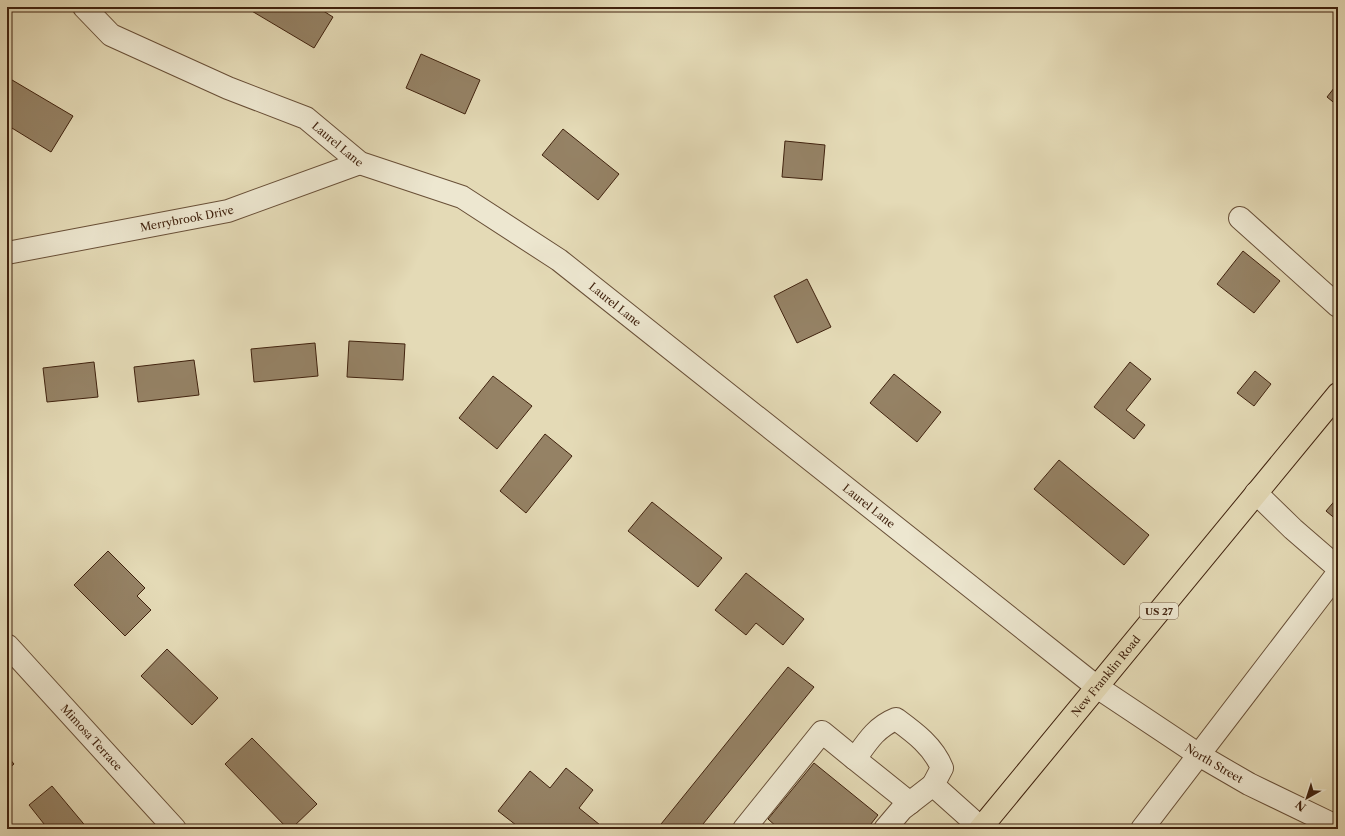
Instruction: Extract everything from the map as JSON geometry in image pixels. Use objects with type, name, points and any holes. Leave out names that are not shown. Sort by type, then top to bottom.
[{"type":"highway","name":"New Franklin Road","points":[[981,828],[1338,394]]},
{"type":"street","name":"Laurel Lane","points":[[84,7],[111,35],[228,88],[306,118],[360,163],[462,197],[559,260],[1097,687]]},
{"type":"street","name":"Merrybrook Drive","points":[[7,253],[228,211],[360,163]]},
{"type":"street","points":[[1240,218],[1338,306]]},
{"type":"street","points":[[1256,493],[1293,529],[1338,568]]},
{"type":"street","points":[[1142,829],[1338,573]]},
{"type":"street","name":"Mimosa Terrace","points":[[8,646],[175,829]]},
{"type":"street","name":"North Street","points":[[1097,687],[1199,755],[1249,784],[1338,827]]},
{"type":"street","points":[[854,758],[872,734],[887,723],[896,719],[916,734],[936,754],[942,768],[933,785],[902,809],[886,829]]},
{"type":"street","points":[[744,829],[822,732],[910,803]]},
{"type":"street","points":[[933,785],[981,828]]},
{"type":"building","points":[[245,7],[317,7],[333,17],[314,48]]},
{"type":"building","points":[[421,54],[480,80],[465,114],[406,88]]},
{"type":"building","points":[[7,77],[73,116],[51,152],[7,125]]},
{"type":"building","points":[[1338,83],[1338,106],[1327,97]]},
{"type":"building","points":[[563,129],[619,174],[598,200],[542,155]]},
{"type":"building","points":[[785,141],[825,145],[822,180],[782,177]]},
{"type":"building","points":[[1243,251],[1280,281],[1254,313],[1217,284]]},
{"type":"building","points":[[807,279],[831,327],[797,343],[774,296]]},
{"type":"building","points":[[349,341],[405,344],[403,380],[347,377]]},
{"type":"building","points":[[315,343],[318,376],[254,382],[251,349]]},
{"type":"building","points":[[194,360],[199,395],[138,402],[134,367]]},
{"type":"building","points":[[94,362],[98,397],[47,402],[43,368]]},
{"type":"building","points":[[1130,362],[1151,379],[1126,410],[1145,425],[1134,439],[1094,407]]},
{"type":"building","points":[[1255,371],[1271,384],[1254,406],[1237,393]]},
{"type":"building","points":[[894,374],[941,412],[917,442],[870,403]]},
{"type":"building","points":[[493,376],[532,406],[497,449],[459,418]]},
{"type":"building","points":[[545,434],[572,456],[526,513],[500,491]]},
{"type":"building","points":[[1059,460],[1149,535],[1124,565],[1034,489]]},
{"type":"building","points":[[1338,497],[1338,521],[1326,511]]},
{"type":"building","points":[[652,502],[722,558],[698,587],[628,531]]},
{"type":"building","points":[[108,551],[145,588],[137,596],[151,610],[125,636],[74,585]]},
{"type":"building","points":[[746,573],[804,619],[783,645],[756,623],[746,635],[715,610]]},
{"type":"building","points":[[167,649],[218,698],[192,725],[141,676]]},
{"type":"building","points":[[788,667],[814,687],[699,829],[657,829]]},
{"type":"building","points":[[252,738],[317,804],[291,829],[288,829],[225,764]]},
{"type":"building","points":[[7,756],[14,764],[7,770]]},
{"type":"building","points":[[814,763],[878,815],[867,829],[779,829],[768,819]]},
{"type":"building","points":[[566,768],[593,790],[579,808],[605,829],[521,829],[498,811],[530,771],[550,788]]},
{"type":"building","points":[[52,786],[88,829],[48,829],[29,805]]}]
